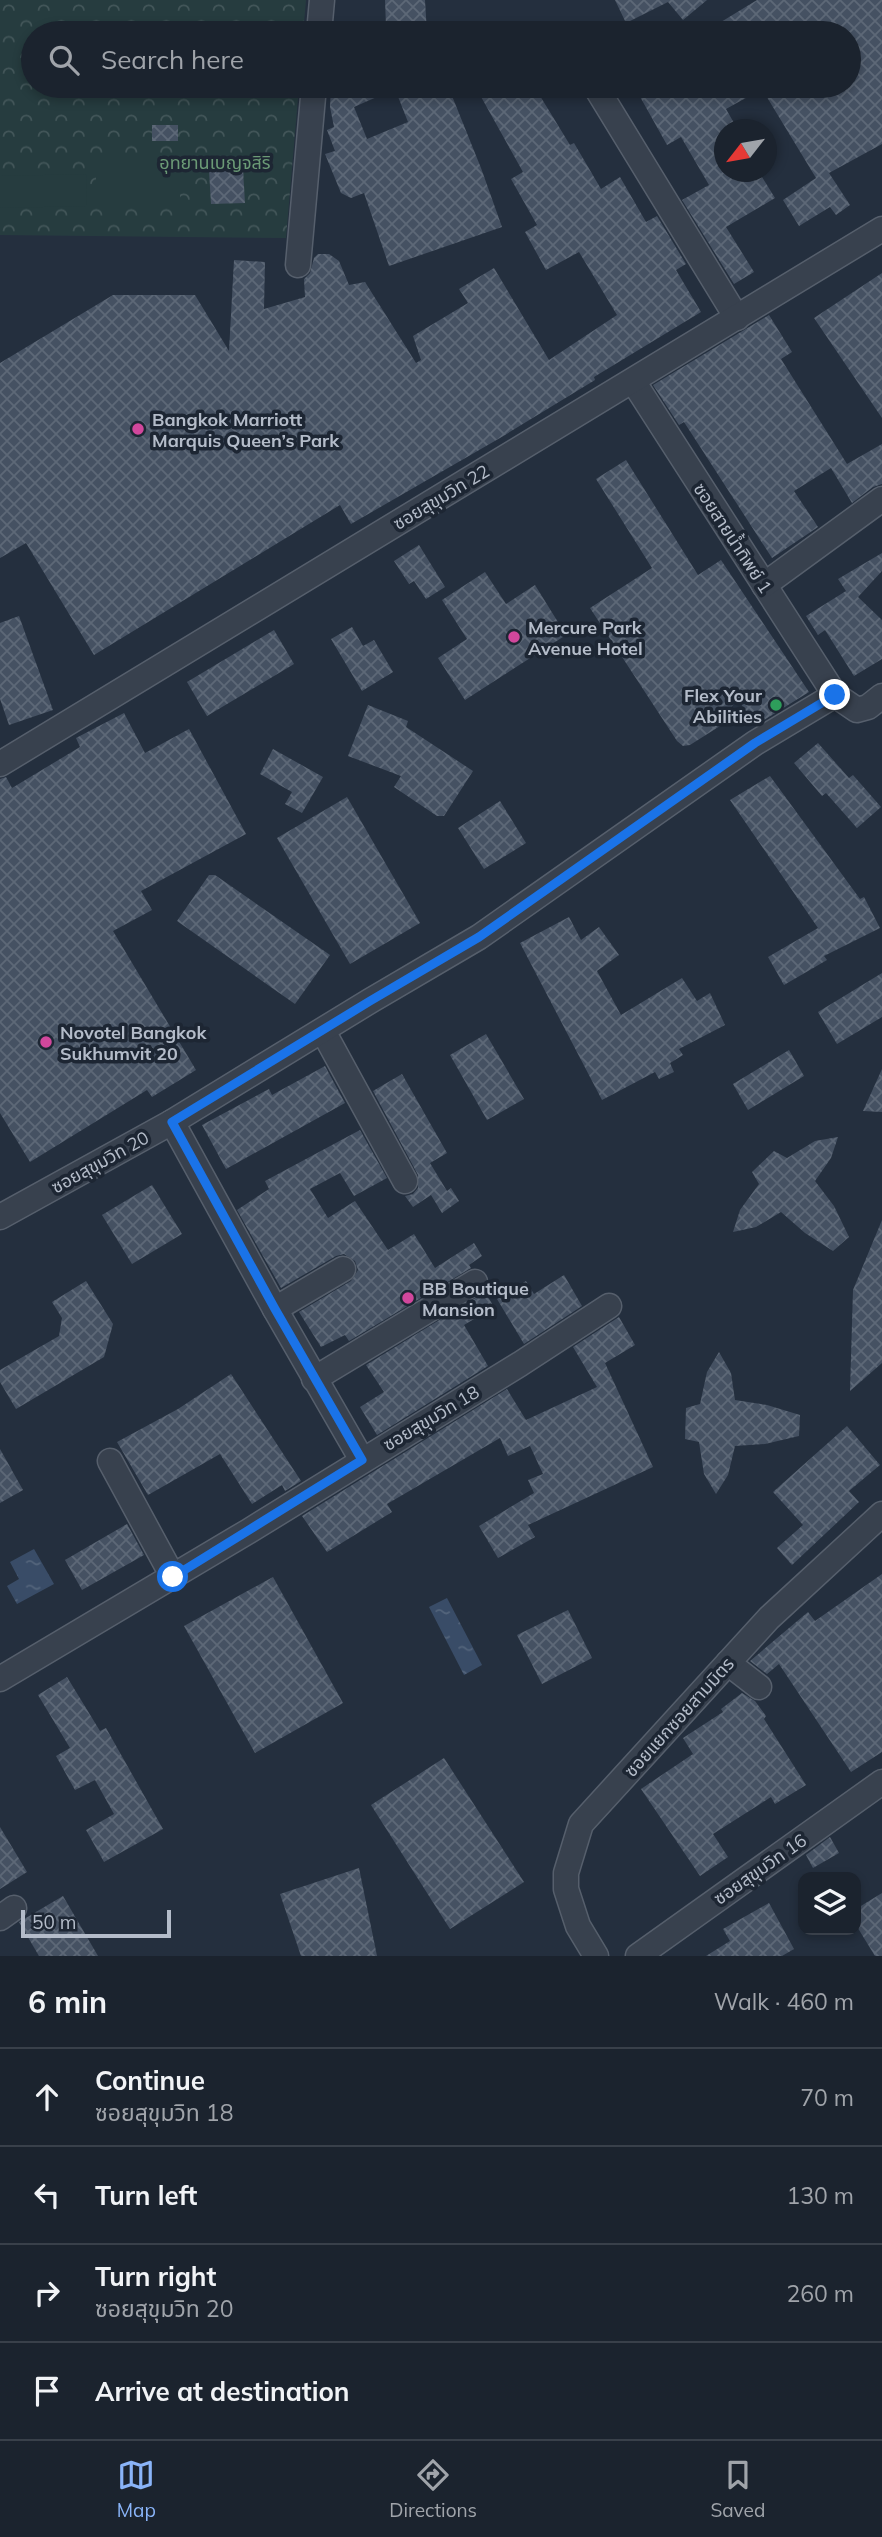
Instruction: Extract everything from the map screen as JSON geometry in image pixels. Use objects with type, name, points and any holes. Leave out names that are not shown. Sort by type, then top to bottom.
[{"type":"street","points":[[320,21],[322,0]]},
{"type":"street","points":[[298,265],[313,98]]},
{"type":"street","points":[[603,98],[737,318]]},
{"type":"street","name":"ซอยสุขุมวิท 22","points":[[0,764],[737,318],[878,239]]},
{"type":"street","name":"ซอยสายน้ำทิพย์ 1","points":[[633,381],[835,695]]},
{"type":"street","points":[[764,585],[882,499]]},
{"type":"street","points":[[835,695],[857,710],[868,707],[882,696]]},
{"type":"street","name":"ซอยสุขุมวิท 20","points":[[0,1217],[172,1122],[479,937],[755,743],[835,695]]},
{"type":"street","points":[[323,1031],[405,1181]]},
{"type":"street","points":[[172,1122],[362,1460]]},
{"type":"street","points":[[275,1309],[343,1269]]},
{"type":"street","points":[[314,1378],[475,1282]]},
{"type":"street","name":"ซอยสุขุมวิท 18","points":[[0,1679],[173,1577],[520,1364],[609,1306]]},
{"type":"street","points":[[110,1461],[173,1577]]},
{"type":"street","name":"ซอยแยกซอยสามมิตร","points":[[596,1956],[578,1926],[566,1889],[566,1872],[582,1824],[769,1618],[882,1514]]},
{"type":"street","points":[[728,1663],[759,1687]]},
{"type":"street","name":"ซอยสุขุมวิท 16","points":[[638,1956],[882,1782]]},
{"type":"green space","name":"อุทยานเบญจสิริ","points":[[0,0],[306,0],[304,21],[21,21],[21,98],[298,98],[286,238],[0,235]]},
{"type":"green space","points":[[96,154],[180,154],[180,206],[96,206]]},
{"type":"green space","points":[[86,174],[87,206],[0,208],[0,176]]},
{"type":"water","points":[[34,1549],[54,1584],[17,1604],[7,1586],[19,1579],[10,1562]]},
{"type":"water","points":[[447,1598],[482,1665],[464,1675],[429,1607]]},
{"type":"building","points":[[385,0],[425,0],[426,21],[386,21]]},
{"type":"building","points":[[615,0],[707,0],[683,20],[668,2],[625,21]]},
{"type":"building","points":[[757,0],[882,0],[882,144],[829,173],[850,205],[836,215],[830,207],[799,226],[783,200],[816,178],[767,98],[861,98],[861,21],[723,21]]},
{"type":"building","points":[[330,98],[374,98],[354,107],[367,139],[408,122],[399,98],[453,98],[502,227],[389,266],[364,193],[351,198],[341,193],[325,154],[335,151],[327,130],[334,127]]},
{"type":"building","points":[[482,98],[541,98],[570,145],[574,143],[601,189],[620,177],[646,222],[657,216],[686,264],[676,270],[701,312],[500,438],[351,524],[340,505],[94,655],[26,543],[0,558],[0,363],[113,295],[195,295],[229,351],[234,260],[265,262],[264,309],[305,297],[304,279],[310,273],[314,258],[318,254],[329,254],[339,261],[349,285],[365,282],[416,363],[421,360],[413,336],[468,303],[459,289],[494,268],[549,360],[617,315],[579,252],[546,270],[525,232],[537,225],[511,179],[523,172]]},
{"type":"building","points":[[641,98],[746,98],[726,109],[732,119],[714,119],[714,182],[765,182],[775,198],[726,227],[754,272],[734,284],[682,200],[709,185],[681,137],[667,145]]},
{"type":"building","points":[[152,125],[178,125],[178,141],[152,141]]},
{"type":"building","points":[[243,169],[245,203],[211,204],[209,171]]},
{"type":"building","points":[[882,273],[882,418],[814,318]]},
{"type":"building","points":[[769,315],[792,352],[781,359],[847,464],[882,444],[882,484],[873,487],[852,503],[831,468],[794,491],[818,527],[772,558],[684,422],[679,425],[653,385]]},
{"type":"building","points":[[626,460],[698,575],[721,560],[809,692],[759,723],[749,711],[747,713],[737,698],[720,726],[690,745],[683,746],[677,741],[590,608],[652,568],[596,479]]},
{"type":"building","points":[[419,545],[445,587],[426,599],[414,581],[409,584],[394,561]]},
{"type":"building","points":[[882,553],[882,571],[858,597],[882,620],[882,659],[854,676],[825,630],[818,635],[806,616],[846,591],[838,579]]},
{"type":"building","name":"Mercure Park Avenue Hotel","points":[[485,572],[506,604],[535,585],[566,635],[465,700],[438,658],[467,639],[442,600]]},
{"type":"building","points":[[19,616],[53,710],[9,725],[0,699],[0,623]]},
{"type":"building","points":[[352,627],[363,646],[374,640],[393,672],[362,691],[331,639]]},
{"type":"building","points":[[274,630],[294,664],[207,716],[187,682]]},
{"type":"building","points":[[368,705],[408,721],[406,727],[473,771],[444,816],[437,816],[394,787],[401,776],[348,756]]},
{"type":"building","points":[[124,713],[145,753],[189,729],[246,834],[141,891],[152,910],[113,931],[196,1070],[152,1097],[147,1090],[30,1162],[0,1113],[0,779],[6,777],[12,788],[80,747],[76,738]]},
{"type":"building","points":[[818,743],[849,778],[853,775],[881,807],[857,828],[826,793],[822,796],[794,763]]},
{"type":"building","points":[[273,749],[323,777],[302,813],[285,804],[292,792],[260,774]]},
{"type":"building","points":[[770,776],[860,899],[864,897],[880,928],[824,956],[827,960],[784,985],[768,957],[818,928],[730,800]]},
{"type":"building","points":[[347,797],[420,923],[350,964],[277,838]]},
{"type":"building","points":[[500,801],[526,843],[484,869],[458,828]]},
{"type":"building","points":[[209,875],[215,875],[330,955],[295,1004],[177,921]]},
{"type":"building","points":[[569,917],[581,940],[599,927],[619,955],[597,971],[621,1015],[682,978],[697,1001],[710,993],[725,1025],[679,1049],[683,1055],[670,1063],[674,1072],[659,1079],[655,1072],[602,1100],[520,943]]},
{"type":"building","points":[[882,973],[882,1017],[837,1044],[818,1012]]},
{"type":"building","points":[[486,1034],[524,1099],[487,1120],[450,1055]]},
{"type":"building","points":[[789,1050],[804,1076],[748,1110],[733,1084]]},
{"type":"building","points":[[325,1066],[345,1103],[226,1169],[202,1125],[269,1089],[272,1095]]},
{"type":"building","points":[[882,1069],[882,1112],[863,1111]]},
{"type":"building","points":[[402,1074],[447,1153],[430,1163],[447,1191],[451,1188],[459,1201],[442,1213],[431,1195],[413,1207],[405,1196],[413,1194],[418,1188],[418,1175],[373,1091]]},
{"type":"building","points":[[360,1130],[387,1178],[354,1196],[340,1173],[310,1189],[328,1218],[355,1201],[388,1250],[414,1234],[435,1268],[474,1243],[482,1256],[469,1265],[471,1268],[349,1341],[345,1335],[321,1347],[299,1312],[351,1281],[358,1270],[355,1261],[344,1254],[336,1256],[281,1288],[237,1210],[269,1189],[265,1181]]},
{"type":"building","points":[[838,1137],[831,1158],[815,1181],[834,1206],[849,1237],[833,1251],[805,1233],[781,1212],[756,1227],[733,1232],[740,1210],[759,1184],[752,1172],[774,1151],[787,1158],[815,1141]]},
{"type":"building","points":[[152,1185],[182,1234],[132,1264],[102,1215]]},
{"type":"building","points":[[882,1220],[882,1363],[850,1391],[853,1290]]},
{"type":"building","points":[[564,1275],[582,1306],[524,1344],[497,1299],[526,1281],[534,1294]]},
{"type":"building","points":[[86,1281],[113,1324],[104,1357],[16,1409],[0,1382],[0,1370],[59,1336],[62,1318],[52,1302]]},
{"type":"building","points":[[485,1292],[494,1307],[464,1325],[488,1366],[377,1435],[360,1407],[384,1392],[366,1365]]},
{"type":"building","points":[[619,1317],[635,1345],[605,1363],[653,1467],[528,1525],[535,1537],[498,1558],[479,1526],[534,1493],[528,1480],[543,1474],[530,1446],[508,1456],[500,1438],[387,1504],[392,1512],[327,1552],[302,1516],[507,1389],[526,1420],[597,1387],[573,1347]]},
{"type":"building","points":[[719,1352],[731,1373],[735,1400],[767,1405],[800,1415],[799,1436],[765,1444],[735,1446],[728,1475],[716,1494],[704,1474],[699,1442],[685,1439],[686,1408],[700,1404],[707,1372]]},
{"type":"building","points":[[231,1374],[301,1481],[285,1491],[282,1485],[252,1504],[220,1454],[148,1495],[117,1442],[178,1409]]},
{"type":"building","points":[[847,1426],[880,1465],[849,1491],[859,1502],[792,1565],[777,1548],[803,1525],[773,1492]]},
{"type":"building","points":[[0,1449],[23,1490],[0,1503]]},
{"type":"building","points":[[127,1524],[144,1555],[82,1590],[65,1560]]},
{"type":"building","points":[[882,1574],[882,1752],[851,1772],[779,1664],[767,1674],[750,1661],[808,1612],[815,1621]]},
{"type":"building","points":[[273,1577],[343,1703],[255,1753],[184,1626]]},
{"type":"building","points":[[568,1610],[592,1658],[542,1684],[517,1635]]},
{"type":"building","points":[[67,1677],[100,1731],[106,1728],[163,1829],[104,1862],[86,1830],[114,1814],[95,1780],[75,1790],[56,1756],[70,1748],[38,1695]]},
{"type":"building","points":[[742,1693],[755,1701],[766,1716],[764,1719],[806,1785],[775,1804],[771,1797],[713,1834],[728,1857],[700,1876],[641,1789],[693,1754],[683,1738],[723,1712],[721,1709]]},
{"type":"building","points":[[444,1758],[524,1882],[450,1929],[371,1805]]},
{"type":"building","points":[[0,1827],[27,1872],[0,1889]]},
{"type":"building","points":[[830,1837],[839,1853],[813,1868],[806,1855]]},
{"type":"building","points":[[359,1868],[377,1956],[301,1956],[280,1894]]},
{"type":"building","points":[[882,1893],[882,1956],[875,1956],[861,1933],[861,1906]]},
{"type":"building","points":[[63,1896],[98,1956],[39,1956],[19,1922]]},
{"type":"building","points":[[769,1903],[794,1949],[782,1956],[706,1956],[730,1941],[723,1929]]},
{"type":"place","name":"Bangkok Marriott Marquis Queen’s Park","points":[[138,429]]},
{"type":"place","name":"Mercure Park Avenue Hotel","points":[[514,637]]},
{"type":"place","name":"Flex Your Abilities","points":[[776,705]]},
{"type":"place","name":"Novotel Bangkok Sukhumvit 20","points":[[46,1042]]},
{"type":"place","name":"BB Boutique Mansion","points":[[408,1298]]},
{"type":"route","points":[[173,1577],[362,1460],[172,1122],[479,937],[755,743],[835,695]]}]
